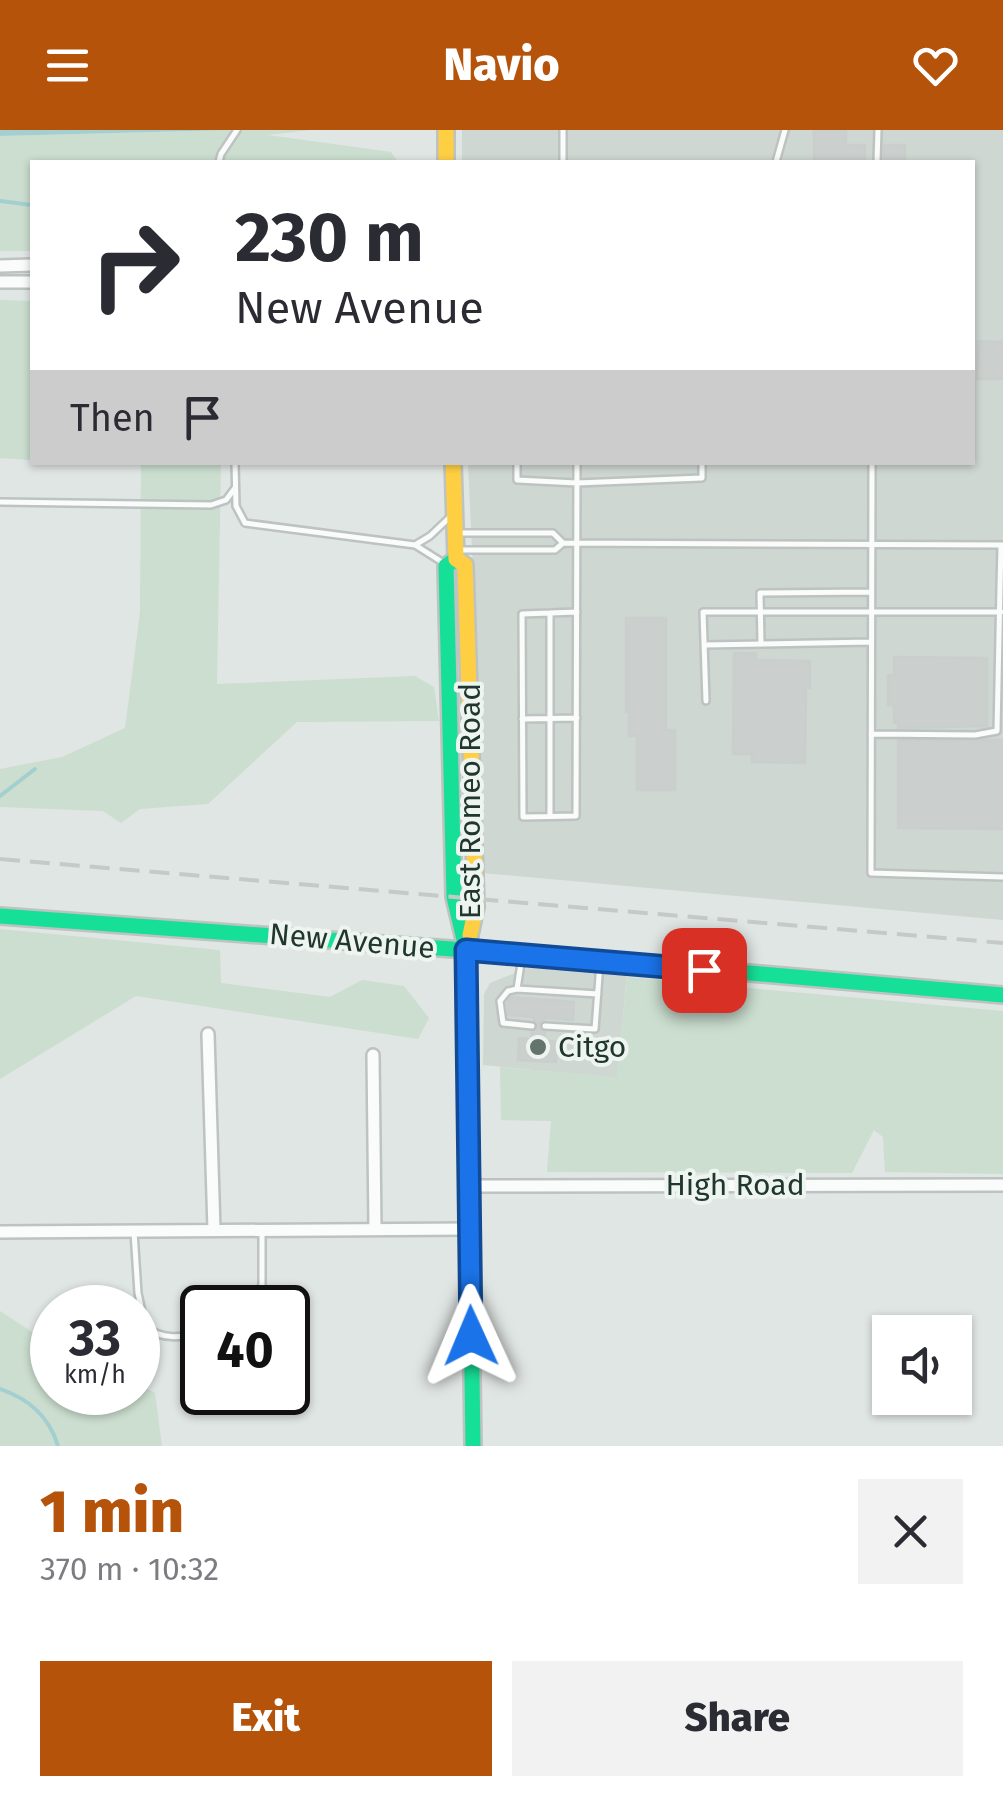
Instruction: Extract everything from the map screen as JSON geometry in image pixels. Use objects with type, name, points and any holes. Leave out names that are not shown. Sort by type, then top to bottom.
[{"type":"main road","points":[[446,130],[446,160]]},
{"type":"main road","name":"East Romeo Road","points":[[453,465],[453,552],[465,565],[472,724],[476,907],[466,950]]},
{"type":"main road","name":"New Avenue","points":[[0,916],[600,960],[1003,995]]},
{"type":"main road","points":[[466,950],[473,1446]]},
{"type":"street","points":[[0,266],[30,265]]},
{"type":"street","points":[[0,282],[30,282]]},
{"type":"street","points":[[208,1034],[214,1230]]},
{"type":"street","points":[[374,1054],[375,1229]]},
{"type":"street","name":"High Road","points":[[468,1186],[1003,1185]]},
{"type":"street","points":[[0,1232],[469,1229]]},
{"type":"lane","points":[[220,160],[237,130]]},
{"type":"lane","points":[[563,130],[563,160]]},
{"type":"lane","points":[[776,160],[784,130]]},
{"type":"lane","points":[[877,160],[878,130]]},
{"type":"lane","points":[[234,465],[236,506],[244,523],[453,552],[555,550],[563,543],[1002,545],[997,731],[976,735],[870,734]]},
{"type":"lane","points":[[518,465],[518,480],[577,482],[702,478],[702,465]]},
{"type":"lane","points":[[577,465],[578,612],[576,816],[523,817],[522,614],[578,612]]},
{"type":"lane","points":[[872,465],[870,873],[1003,877]]},
{"type":"lane","points":[[0,502],[211,505],[226,500],[236,486]]},
{"type":"lane","points":[[415,545],[442,527],[455,512]]},
{"type":"lane","points":[[453,552],[553,533],[563,543]]},
{"type":"lane","points":[[761,643],[760,593],[871,592]]},
{"type":"lane","points":[[706,701],[703,612],[1001,612]]},
{"type":"lane","points":[[550,613],[550,815]]},
{"type":"lane","points":[[704,645],[870,642]]},
{"type":"lane","points":[[522,719],[577,718]]},
{"type":"lane","points":[[518,989],[522,955]]},
{"type":"lane","points":[[546,1026],[595,1029],[600,960]]},
{"type":"lane","points":[[532,1026],[503,1023],[500,1001],[508,991],[598,994]]},
{"type":"lane","points":[[262,1230],[262,1285]]},
{"type":"lane","points":[[134,1231],[138,1293],[145,1326],[165,1337],[180,1335]]},
{"type":"shaded area","points":[[462,130],[1003,130],[1003,920],[482,873],[468,465],[975,465],[975,160],[462,160]]},
{"type":"shaded area","points":[[528,968],[627,974],[617,1078],[483,1065],[484,994],[490,983]]},
{"type":"green space","points":[[310,130],[268,135],[391,152],[397,160],[30,160],[30,251],[0,251],[0,136]]},
{"type":"green space","points":[[0,300],[30,301],[30,460],[0,458]]},
{"type":"green space","points":[[141,465],[221,465],[217,684],[415,676],[434,687],[439,721],[297,722],[208,804],[140,809],[121,823],[103,811],[0,807],[0,769],[62,757],[125,728],[140,612]]},
{"type":"green space","points":[[0,929],[220,950],[221,983],[330,997],[362,980],[404,986],[429,1018],[418,1039],[136,996],[0,1079]]},
{"type":"green space","points":[[627,977],[1003,1011],[1003,1174],[885,1172],[883,1137],[874,1130],[852,1173],[547,1172],[551,1121],[501,1120],[500,1067],[617,1077]]},
{"type":"green space","points":[[0,1311],[30,1331],[30,1415],[158,1415],[162,1446],[0,1446]]},
{"type":"water","points":[[0,130],[229,130],[0,136]]},
{"type":"building","points":[[814,130],[846,130],[846,145],[865,145],[865,160],[814,160]]},
{"type":"building","points":[[884,145],[905,145],[905,160],[884,160]]},
{"type":"building","points":[[978,341],[1003,342],[1003,379],[977,379]]},
{"type":"building","points":[[626,618],[666,618],[666,730],[675,730],[675,790],[637,790],[637,736],[629,736],[626,712]]},
{"type":"building","points":[[734,653],[756,653],[756,660],[810,661],[805,763],[752,762],[752,754],[733,754]]},
{"type":"building","points":[[894,657],[987,658],[987,726],[898,728],[898,723],[894,723],[894,705],[888,705],[888,675],[894,675]]},
{"type":"building","points":[[898,740],[1003,740],[1003,829],[898,828]]},
{"type":"building","name":"Citgo","points":[[511,997],[574,1002],[573,1020],[546,1018],[539,1025],[545,1032],[544,1040],[557,1042],[556,1062],[518,1060],[519,1038],[531,1039],[538,1026],[533,1017],[508,1015]]},
{"type":"waterway","points":[[0,201],[30,205]]},
{"type":"waterway","points":[[0,796],[35,769]]},
{"type":"waterway","points":[[0,1389],[36,1410],[58,1446]]},
{"type":"railway","points":[[0,859],[1003,943]]},
{"type":"traffic: fast","points":[[456,559],[446,566],[454,897],[466,948]]},
{"type":"traffic: fast","points":[[0,916],[601,960],[1003,995]]},
{"type":"traffic: fast","points":[[470,935],[466,950],[473,1446]]},
{"type":"traffic: slow","points":[[446,130],[446,160]]},
{"type":"traffic: slow","points":[[453,465],[456,559],[465,565],[476,907],[470,935]]},
{"type":"place","name":"Citgo","points":[[538,1047]]},
{"type":"route","points":[[471,1336],[466,950],[704,970]]}]
